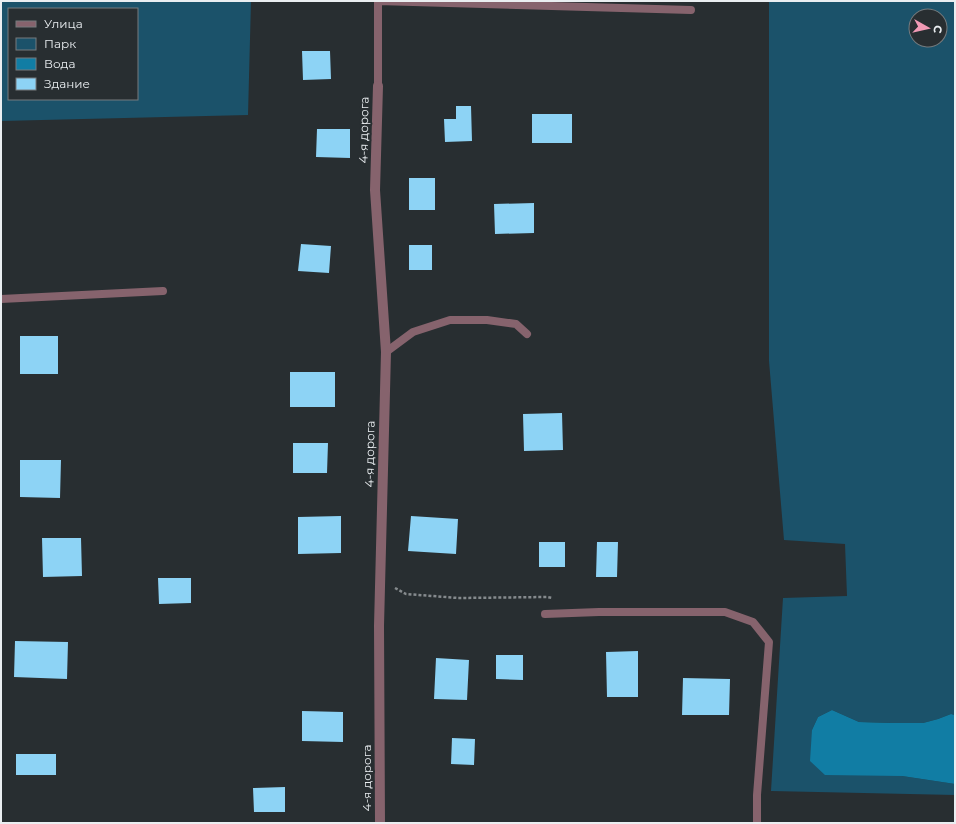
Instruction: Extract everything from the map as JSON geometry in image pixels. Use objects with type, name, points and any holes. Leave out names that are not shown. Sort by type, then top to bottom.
[{"type":"street","name":"4-я дорога","points":[[378,86],[375,190],[386,352],[379,626],[380,823]]},
{"type":"lane","points":[[378,86],[378,1],[691,10]]},
{"type":"lane","points":[[1,299],[163,291]]},
{"type":"lane","points":[[386,352],[413,332],[450,320],[487,320],[516,324],[527,334]]},
{"type":"lane","points":[[545,614],[599,612],[725,612],[753,622],[769,642],[757,795],[757,823]]},
{"type":"path","points":[[380,580],[406,594],[458,598],[547,597],[553,599]]},
{"type":"green space","points":[[1,1],[251,1],[248,115],[1,121]]},
{"type":"green space","points":[[769,1],[955,1],[955,715],[951,714],[923,723],[859,722],[832,710],[818,717],[812,730],[902,776],[955,784],[955,795],[771,791],[783,598],[847,596],[845,544],[784,540],[769,361]]},
{"type":"water","points":[[832,710],[859,722],[923,723],[951,714],[955,715],[955,784],[902,776],[825,775],[810,761],[812,730],[818,717]]},
{"type":"building","points":[[302,51],[330,51],[331,79],[303,80]]},
{"type":"building","points":[[456,106],[471,106],[472,141],[445,142],[444,119],[456,119]]},
{"type":"building","points":[[532,114],[572,114],[572,143],[532,143]]},
{"type":"building","points":[[317,129],[350,129],[350,158],[316,157]]},
{"type":"building","points":[[409,178],[435,178],[435,210],[409,210]]},
{"type":"building","points":[[534,203],[534,233],[495,234],[494,204]]},
{"type":"building","points":[[301,244],[331,246],[329,273],[298,271]]},
{"type":"building","points":[[409,245],[432,245],[432,270],[409,270]]},
{"type":"building","points":[[20,336],[58,336],[58,374],[20,374]]},
{"type":"building","points":[[290,372],[335,372],[335,407],[290,407]]},
{"type":"building","points":[[562,413],[563,450],[524,451],[523,414]]},
{"type":"building","points":[[293,443],[328,443],[327,473],[293,473]]},
{"type":"building","points":[[20,460],[61,460],[60,498],[20,497]]},
{"type":"building","points":[[341,516],[341,553],[298,554],[298,517]]},
{"type":"building","points":[[411,516],[458,519],[456,554],[408,551]]},
{"type":"building","points":[[42,538],[81,538],[82,576],[43,577]]},
{"type":"building","points":[[539,542],[565,542],[565,567],[539,567]]},
{"type":"building","points":[[597,542],[618,542],[617,577],[596,577]]},
{"type":"building","points":[[158,578],[191,578],[191,603],[159,604]]},
{"type":"building","points":[[15,641],[68,642],[67,679],[14,677]]},
{"type":"building","points":[[638,651],[638,697],[607,697],[606,652]]},
{"type":"building","points":[[496,655],[523,655],[523,680],[496,679]]},
{"type":"building","points":[[436,658],[469,660],[467,700],[434,699]]},
{"type":"building","points":[[683,678],[730,679],[729,715],[682,715]]},
{"type":"building","points":[[302,711],[343,712],[343,742],[302,741]]},
{"type":"building","points":[[452,738],[475,739],[474,765],[451,764]]},
{"type":"building","points":[[16,754],[56,754],[56,775],[16,775]]},
{"type":"building","points":[[285,787],[285,812],[254,812],[253,788]]}]
